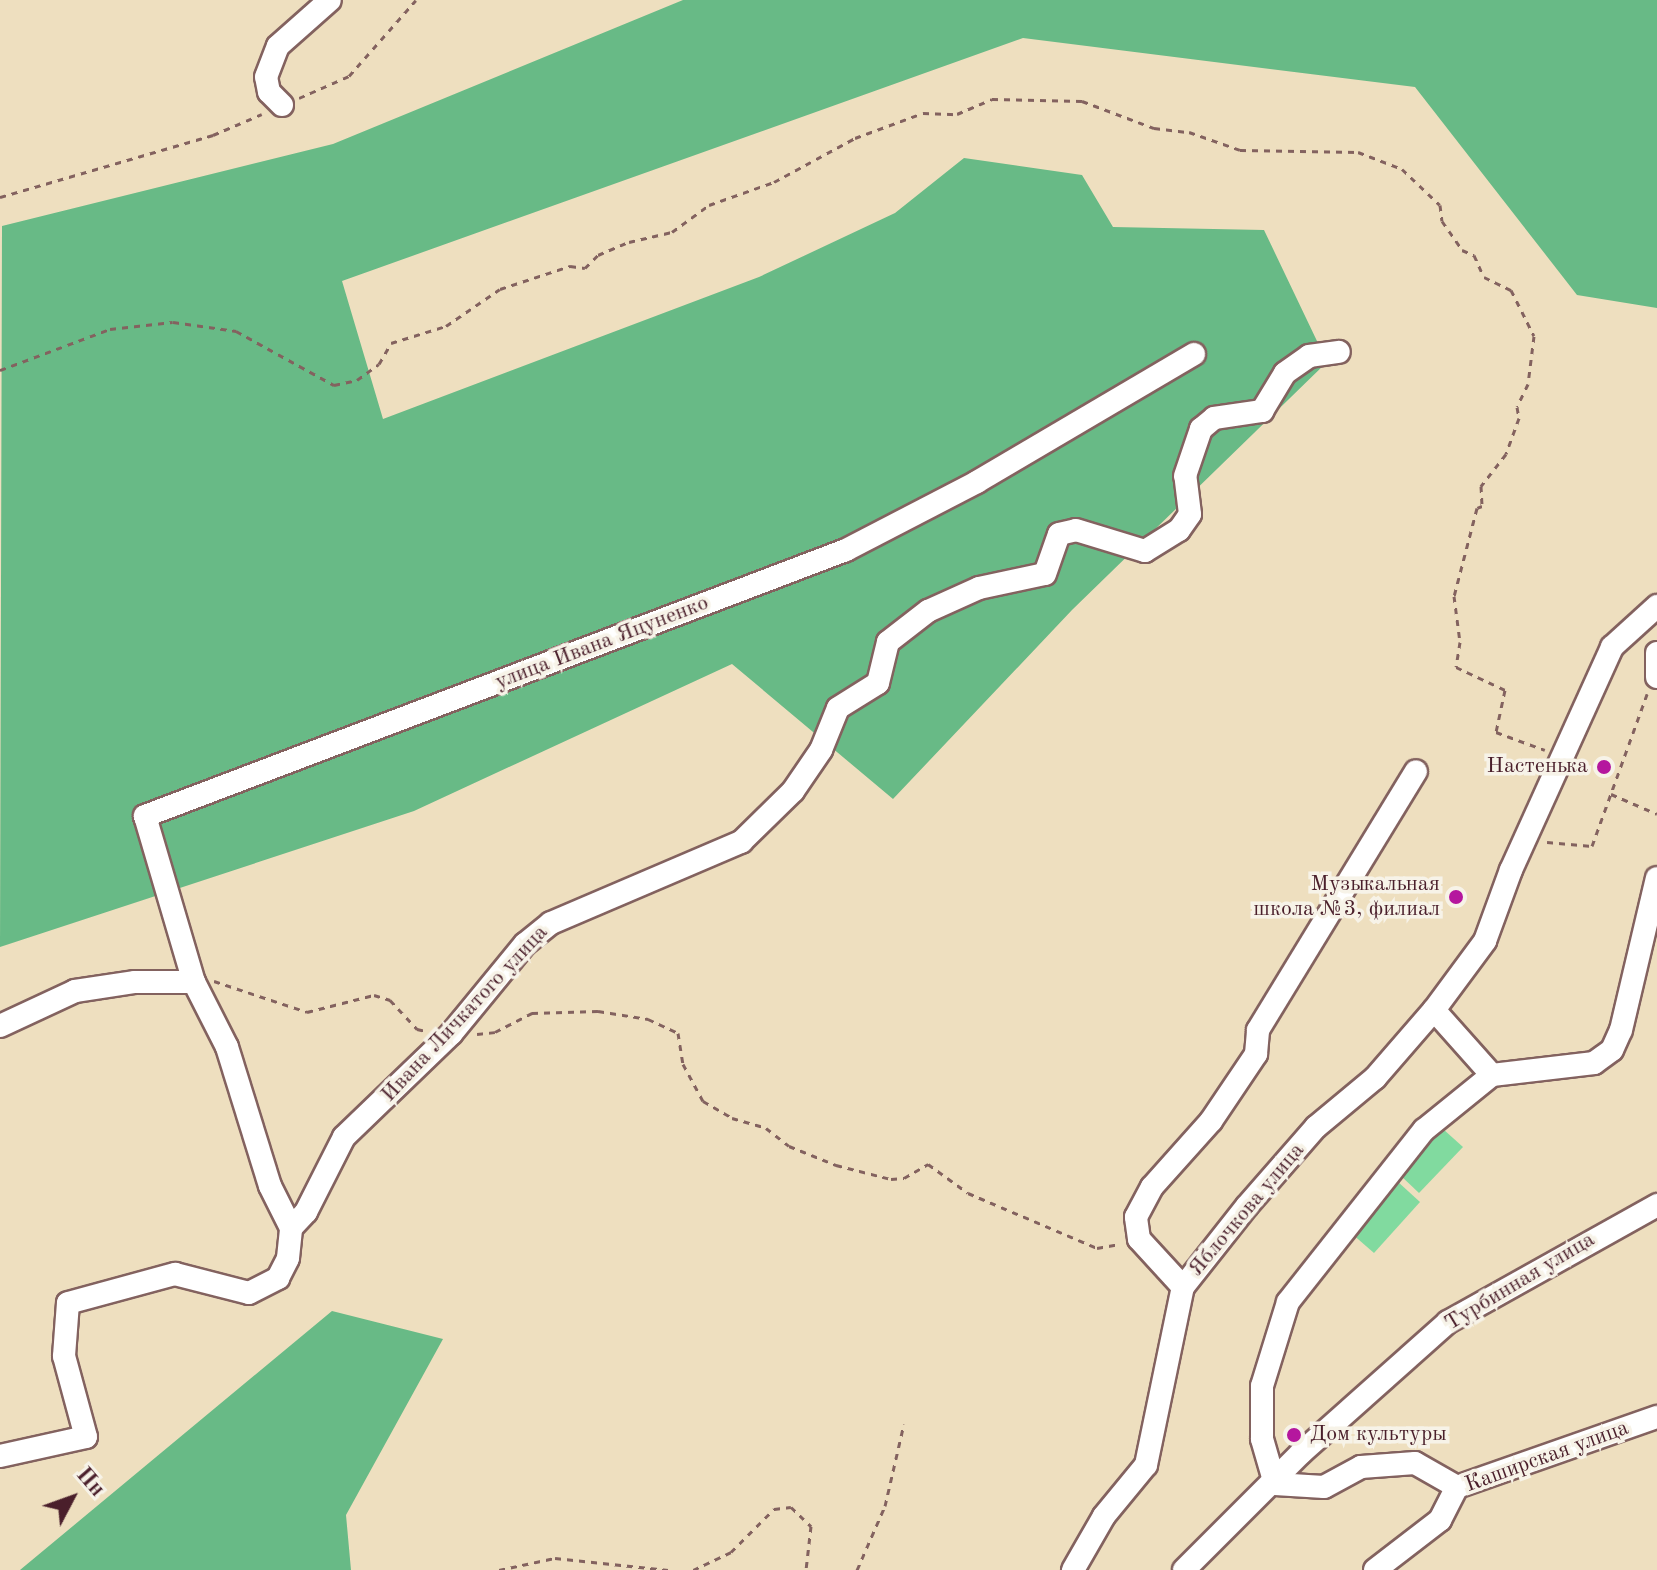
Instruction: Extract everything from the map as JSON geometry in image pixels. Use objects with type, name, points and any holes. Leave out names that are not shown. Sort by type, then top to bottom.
[{"type":"street","points":[[282,105],[269,92],[266,77],[278,46],[330,0]]},
{"type":"street","name":"Ивана Личкатого улица","points":[[291,1228],[306,1212],[344,1137],[452,1031],[525,944],[551,923],[741,842],[793,791],[821,750],[838,708],[878,683],[888,642],[928,611],[979,588],[1045,574],[1059,534],[1076,530],[1145,551],[1179,530],[1190,514],[1185,476],[1201,429],[1214,418],[1262,411],[1285,373],[1309,356],[1339,352]]},
{"type":"street","name":"улица Ивана Яцуненко","points":[[194,982],[145,816],[846,550],[977,482],[1194,354]]},
{"type":"street","name":"Яблочкова улица","points":[[1073,1570],[1104,1516],[1146,1465],[1183,1287],[1316,1127],[1375,1078],[1434,1010],[1485,941],[1612,647],[1657,606]]},
{"type":"street","points":[[1183,1287],[1139,1239],[1136,1217],[1152,1187],[1211,1121],[1256,1054],[1258,1030],[1416,771]]},
{"type":"street","points":[[1457,1487],[1415,1463],[1361,1467],[1324,1487],[1275,1484],[1262,1439],[1262,1386],[1288,1302],[1424,1130],[1492,1075],[1594,1063],[1612,1050],[1621,1030],[1657,878]]},
{"type":"street","points":[[0,1026],[75,991],[135,982],[194,982],[227,1047],[270,1186],[291,1228],[288,1258],[278,1278],[249,1293],[175,1274],[68,1303],[64,1356],[86,1437],[0,1456]]},
{"type":"street","points":[[1434,1010],[1492,1075]]},
{"type":"street","name":"Турбинная улица","points":[[1184,1570],[1275,1484],[1301,1453],[1448,1322],[1657,1205]]},
{"type":"street","name":"Каширская улица","points":[[1375,1570],[1440,1520],[1457,1487],[1657,1417]]},
{"type":"path","points":[[0,197],[213,135],[349,76],[416,0]]},
{"type":"path","points":[[0,370],[110,329],[173,322],[236,331],[334,385],[357,380],[379,364],[391,343],[446,326],[500,289],[570,266],[585,268],[598,255],[629,242],[672,232],[709,205],[774,182],[855,138],[923,113],[957,114],[992,99],[1082,101],[1154,128],[1189,132],[1240,150],[1358,152],[1402,169],[1440,205],[1442,221],[1462,250],[1474,255],[1484,277],[1511,290],[1529,321],[1533,364],[1517,407],[1519,418],[1506,454],[1481,486],[1482,506],[1463,554],[1454,596],[1460,642],[1456,667],[1505,690],[1496,732],[1562,757]]},
{"type":"path","points":[[1550,840],[1592,846],[1656,668]]},
{"type":"path","points":[[1611,794],[1657,814]]},
{"type":"path","points":[[194,982],[225,982],[307,1012],[374,995],[390,1000],[417,1029],[495,1032],[532,1013],[598,1011],[648,1019],[678,1033],[683,1064],[703,1101],[732,1118],[766,1128],[781,1142],[812,1157],[891,1179],[904,1178],[928,1164],[968,1193],[1097,1248],[1139,1239]]},
{"type":"path","points":[[857,1570],[885,1506],[904,1424]]},
{"type":"path","points":[[693,1570],[731,1552],[774,1509],[791,1507],[811,1526],[806,1570]]},
{"type":"path","points":[[499,1570],[555,1558],[668,1570]]},
{"type":"green space","points":[[683,0],[1657,0],[1657,308],[1577,295],[1415,87],[1023,38],[342,281],[383,419],[759,277],[895,213],[964,158],[1082,175],[1113,227],[1264,230],[1327,362],[1072,610],[893,799],[732,664],[414,811],[0,947],[2,226],[333,144]]},
{"type":"green space","points":[[1443,1129],[1463,1147],[1419,1193],[1400,1175]]},
{"type":"green space","points":[[1397,1181],[1420,1202],[1374,1253],[1351,1233]]},
{"type":"green space","points":[[332,1311],[443,1339],[346,1515],[351,1570],[20,1570]]},
{"type":"place","name":"Настенька","points":[[1604,767]]},
{"type":"place","name":"Музыкальная школа №3, филиал","points":[[1456,897]]},
{"type":"place","name":"Дом культуры","points":[[1294,1435]]}]
